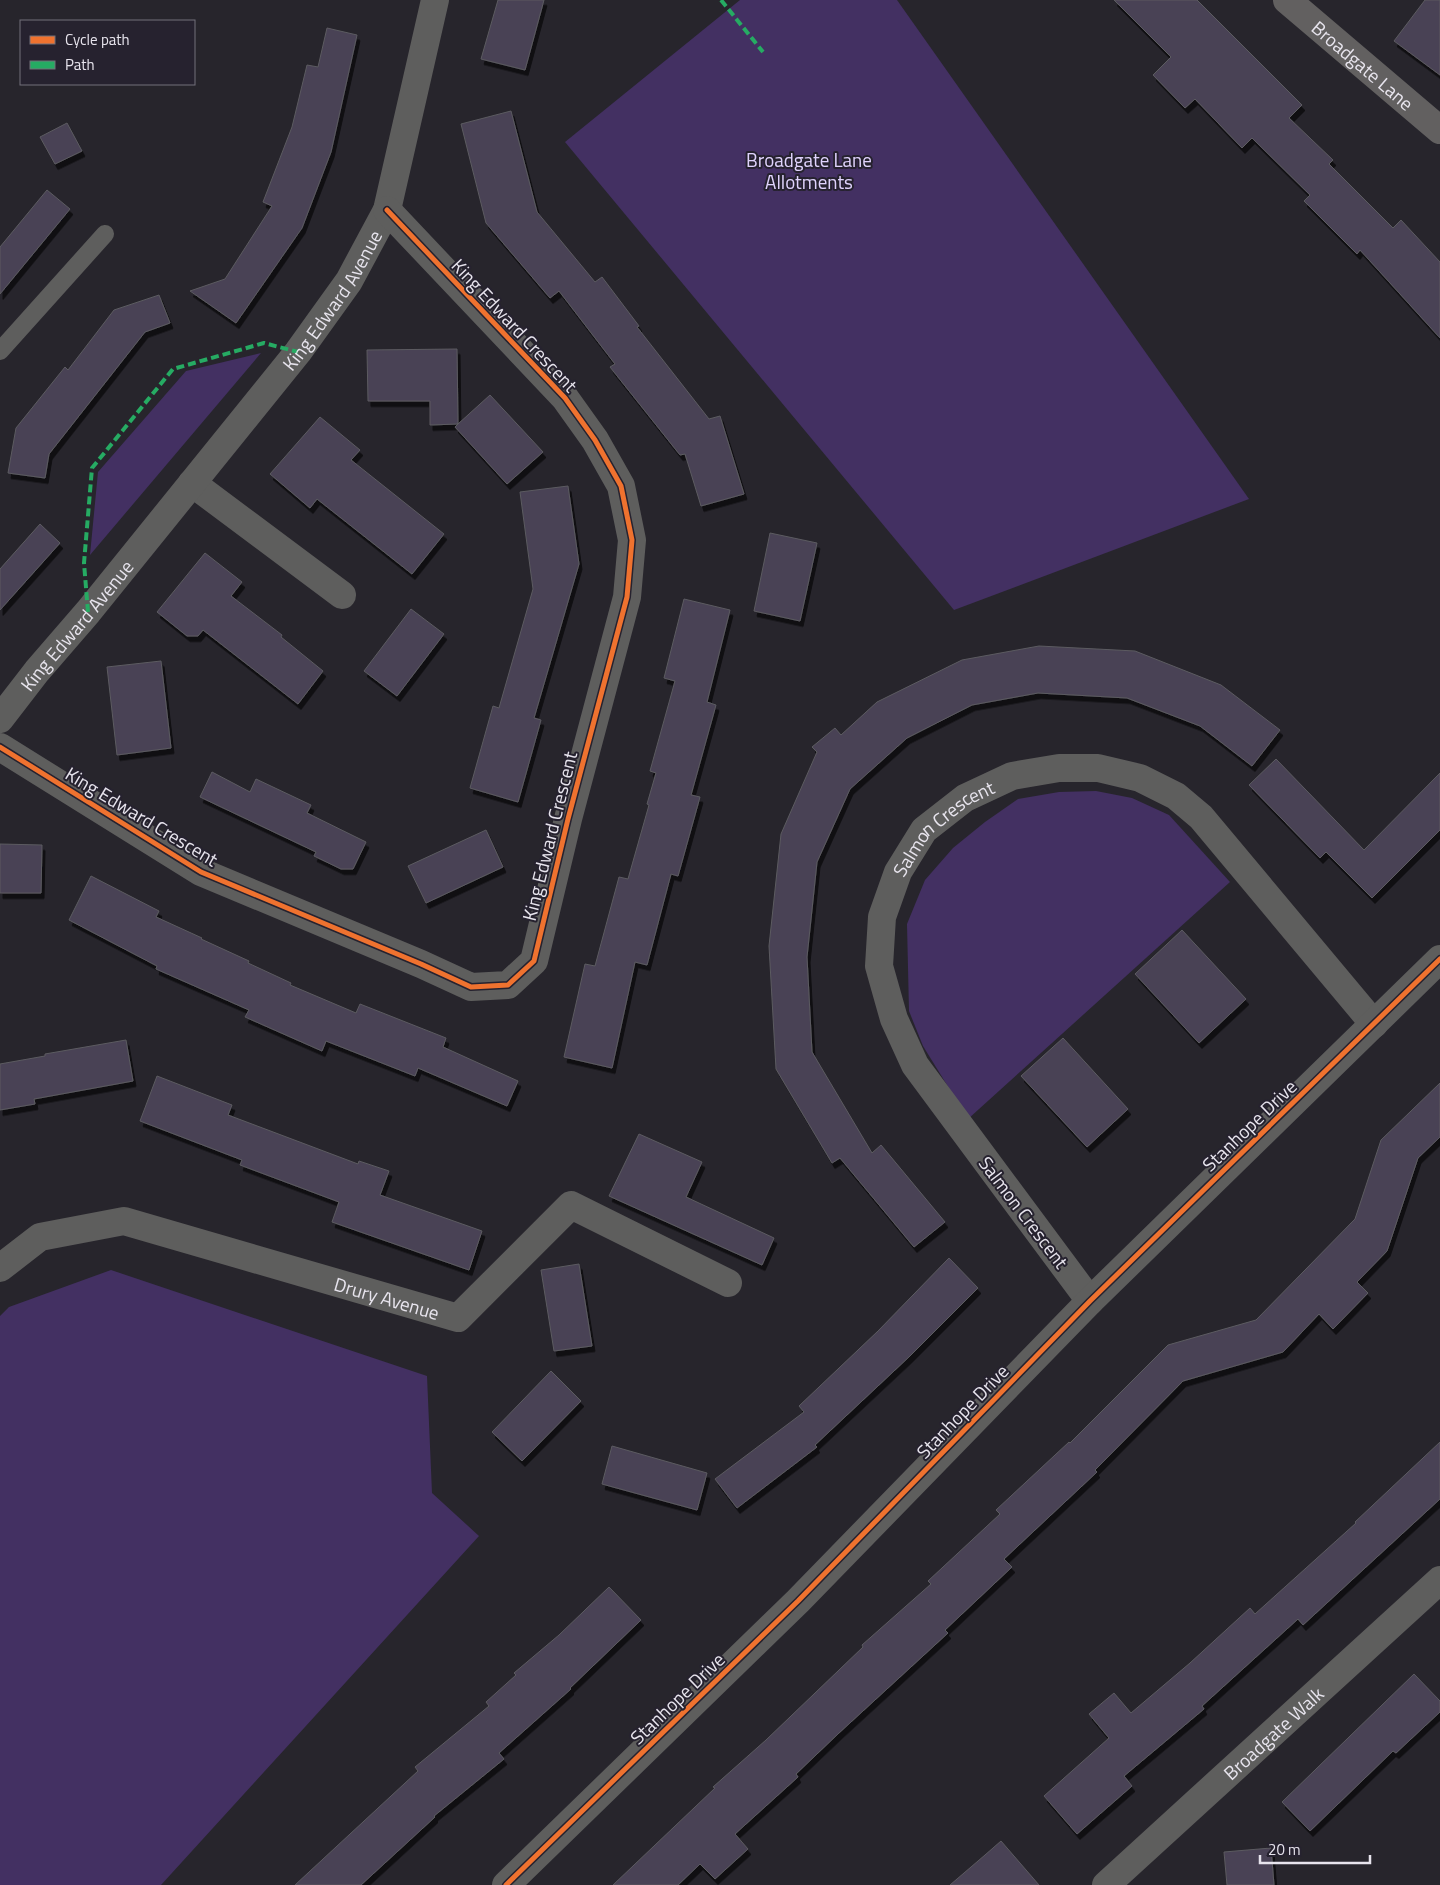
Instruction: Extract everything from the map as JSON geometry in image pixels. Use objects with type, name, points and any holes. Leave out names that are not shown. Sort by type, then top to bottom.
[{"type":"street","name":"King Edward Avenue","points":[[0,719],[298,352],[350,281],[386,210],[435,0]]},
{"type":"street","name":"Broadgate Lane","points":[[1287,0],[1440,130]]},
{"type":"street","name":"King Edward Crescent","points":[[0,747],[201,872],[471,986],[508,985],[534,961],[568,819],[627,597],[632,540],[622,486],[595,440],[565,398],[386,210]]},
{"type":"street","points":[[192,483],[342,596]]},
{"type":"street","name":"Salmon Crescent","points":[[1090,1301],[915,1065],[894,1019],[879,966],[882,917],[898,872],[924,830],[965,798],[1012,776],[1059,768],[1098,768],[1140,778],[1176,796],[1201,817],[1374,1024]]},
{"type":"street","name":"Stanhope Drive","points":[[506,1885],[798,1601],[1090,1301],[1440,959]]},
{"type":"street","name":"Drury Avenue","points":[[0,1268],[40,1237],[124,1221],[458,1318],[571,1205],[728,1283]]},
{"type":"street","name":"Broadgate Walk","points":[[1106,1885],[1440,1580]]},
{"type":"lane","points":[[0,351],[106,234]]},
{"type":"green space","name":"Broadgate Lane Allotments","points":[[740,0],[897,0],[1249,499],[954,610],[565,142]]},
{"type":"green space","points":[[261,353],[90,555],[98,472],[186,371]]},
{"type":"green space","points":[[1096,791],[1132,798],[1169,815],[1230,882],[968,1119],[923,1046],[909,1011],[907,924],[925,880],[953,848],[985,822],[1018,799],[1059,792]]},
{"type":"green space","points":[[111,1270],[427,1376],[432,1493],[479,1536],[161,1885],[0,1885],[0,1316],[9,1307]]},
{"type":"building","points":[[498,0],[544,0],[525,70],[481,59]]},
{"type":"building","points":[[1114,0],[1197,0],[1302,105],[1289,118],[1333,160],[1329,164],[1393,228],[1401,220],[1440,262],[1440,338],[1360,250],[1357,254],[1304,201],[1310,195],[1252,138],[1242,148],[1195,99],[1185,108],[1153,75],[1171,57]]},
{"type":"building","points":[[1425,0],[1440,0],[1440,75],[1394,41]]},
{"type":"building","points":[[327,28],[357,35],[331,152],[302,228],[236,323],[190,291],[225,279],[272,206],[263,202],[292,127],[307,65],[318,67]]},
{"type":"building","points":[[511,111],[537,212],[595,282],[602,277],[639,326],[637,327],[709,419],[720,416],[744,494],[701,506],[685,454],[680,455],[610,367],[615,364],[559,291],[550,298],[486,223],[461,124]]},
{"type":"building","points":[[67,123],[82,151],[55,164],[40,137]]},
{"type":"building","points":[[47,190],[70,209],[0,294],[0,247]]},
{"type":"building","points":[[159,295],[170,323],[145,332],[49,454],[45,478],[8,473],[16,428],[65,367],[68,370],[114,310]]},
{"type":"building","points":[[457,349],[458,424],[430,425],[430,401],[368,401],[367,350]]},
{"type":"building","points":[[490,395],[543,452],[507,484],[455,427]]},
{"type":"building","points":[[320,417],[360,450],[351,460],[444,534],[412,574],[317,499],[310,508],[270,474]]},
{"type":"building","points":[[568,486],[579,564],[534,718],[541,720],[518,802],[470,788],[493,706],[499,708],[533,589],[520,492]]},
{"type":"building","points":[[40,524],[60,543],[0,610],[0,569]]},
{"type":"building","points":[[770,533],[817,543],[800,621],[754,611]]},
{"type":"building","points":[[205,553],[242,582],[231,596],[282,635],[281,637],[323,671],[298,704],[203,630],[198,636],[187,636],[157,612]]},
{"type":"building","points":[[684,599],[730,610],[707,702],[716,705],[691,795],[700,797],[678,876],[671,874],[647,965],[635,962],[612,1068],[564,1057],[585,964],[595,966],[619,877],[628,879],[649,805],[647,804],[656,773],[650,771],[675,681],[664,678]]},
{"type":"building","points":[[411,609],[444,634],[397,696],[364,671]]},
{"type":"building","points":[[1039,646],[1135,651],[1221,685],[1280,730],[1252,766],[1200,726],[1127,698],[1038,693],[972,705],[907,738],[850,789],[817,862],[807,957],[812,1052],[872,1153],[881,1145],[945,1222],[914,1247],[840,1158],[832,1163],[776,1069],[769,946],[781,834],[817,752],[812,747],[835,728],[841,735],[877,702],[962,660]]},
{"type":"building","points":[[161,661],[171,748],[117,755],[107,667]]},
{"type":"building","points":[[1276,759],[1364,850],[1440,773],[1440,830],[1372,898],[1326,852],[1320,858],[1249,785]]},
{"type":"building","points":[[212,772],[250,792],[256,779],[311,805],[307,813],[366,842],[353,869],[341,869],[314,856],[316,852],[200,797]]},
{"type":"building","points":[[486,830],[503,867],[426,903],[408,866]]},
{"type":"building","points":[[0,844],[42,845],[41,893],[0,893]]},
{"type":"building","points":[[91,876],[159,911],[156,917],[249,961],[248,963],[291,983],[290,985],[356,1013],[360,1004],[446,1038],[443,1047],[518,1081],[507,1106],[418,1068],[415,1076],[326,1041],[322,1051],[245,1017],[249,1010],[156,969],[157,966],[69,920]]},
{"type":"building","points":[[1182,930],[1246,999],[1199,1043],[1135,974]]},
{"type":"building","points":[[1063,1038],[1128,1109],[1087,1147],[1021,1076]]},
{"type":"building","points":[[126,1040],[133,1081],[34,1099],[35,1104],[0,1110],[0,1064]]},
{"type":"building","points":[[157,1076],[232,1105],[228,1115],[358,1164],[359,1161],[389,1171],[380,1195],[482,1231],[469,1270],[332,1222],[339,1202],[240,1165],[242,1160],[140,1121]]},
{"type":"building","points":[[1440,1083],[1440,1137],[1418,1158],[1387,1251],[1357,1282],[1368,1293],[1333,1329],[1319,1314],[1283,1352],[1183,1381],[1095,1470],[1097,1472],[1004,1559],[1012,1567],[945,1630],[948,1633],[839,1733],[796,1774],[798,1777],[735,1834],[748,1849],[715,1879],[700,1864],[678,1885],[613,1885],[715,1788],[713,1787],[766,1740],[863,1647],[862,1645],[931,1584],[928,1581],[1000,1514],[996,1510],[1070,1443],[1168,1345],[1256,1320],[1355,1219],[1381,1140]]},
{"type":"building","points":[[639,1134],[702,1162],[686,1197],[774,1238],[762,1265],[609,1196]]},
{"type":"building","points":[[949,1258],[978,1288],[910,1356],[815,1445],[817,1447],[737,1508],[715,1479],[804,1412],[799,1406],[878,1331]]},
{"type":"building","points":[[579,1264],[592,1346],[554,1351],[541,1270]]},
{"type":"building","points":[[551,1371],[581,1401],[522,1461],[492,1432]]},
{"type":"building","points":[[1440,1442],[1440,1499],[1303,1625],[1298,1619],[1202,1706],[1204,1709],[1124,1776],[1132,1786],[1077,1834],[1044,1796],[1109,1738],[1089,1714],[1114,1693],[1131,1713],[1190,1663],[1250,1608],[1255,1614],[1356,1523]]},
{"type":"building","points":[[612,1446],[707,1473],[697,1510],[602,1484]]},
{"type":"building","points":[[609,1587],[641,1620],[571,1689],[499,1753],[504,1759],[434,1816],[361,1885],[295,1885],[418,1771],[415,1767],[489,1706],[486,1702],[516,1675],[514,1673],[559,1635]]},
{"type":"building","points":[[1414,1674],[1440,1701],[1440,1712],[1396,1753],[1393,1751],[1310,1831],[1282,1802]]},
{"type":"building","points":[[1001,1841],[1039,1885],[950,1885],[985,1855]]},
{"type":"building","points":[[1271,1848],[1274,1885],[1227,1885],[1224,1852]]},
{"type":"marked path","points":[[721,0],[763,52]]},
{"type":"marked path","points":[[88,612],[84,563],[92,468],[173,369],[264,343],[298,352]]},
{"type":"cycle path","points":[[0,747],[201,872],[421,964],[471,987],[508,985],[534,961],[568,819],[627,597],[632,540],[621,486],[595,440],[565,398],[387,210]]},
{"type":"cycle path","points":[[506,1885],[798,1601],[1090,1301],[1440,959]]}]
